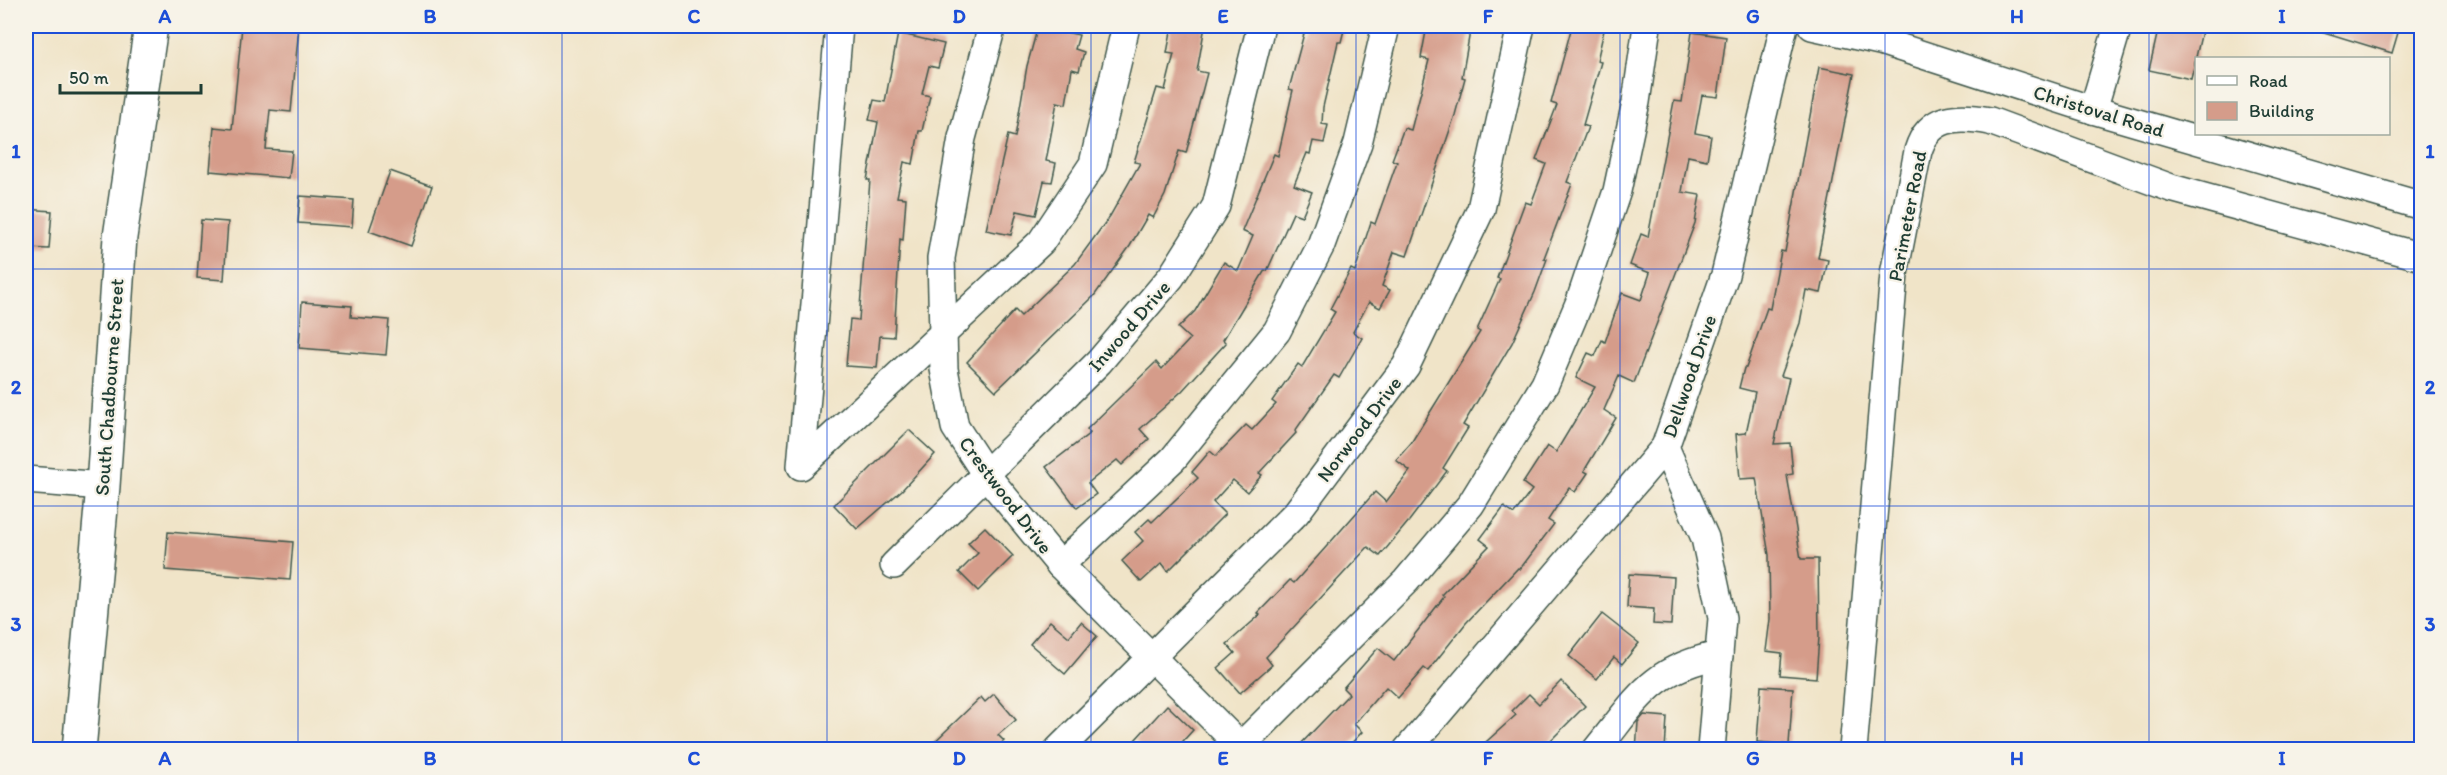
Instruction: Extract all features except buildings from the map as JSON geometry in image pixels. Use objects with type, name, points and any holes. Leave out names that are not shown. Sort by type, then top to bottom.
[{"type":"main road","name":"South Chadbourne Street","points":[[79,750],[103,486],[120,237],[151,26]]},
{"type":"street","points":[[839,26],[801,466],[1041,242],[1093,164],[1126,26]]},
{"type":"street","name":"Crestwood Drive","points":[[992,26],[962,138],[941,258],[944,369],[955,427],[987,476],[1060,565],[1241,748]]},
{"type":"street","name":"Inwood Drive","points":[[894,565],[987,476],[1100,362],[1171,277],[1216,206],[1261,26]]},
{"type":"street","points":[[1060,565],[1173,459],[1277,331],[1321,244],[1358,143],[1386,26]]},
{"type":"street","name":"Norwood Drive","points":[[1058,750],[1296,513],[1406,366],[1480,209],[1521,26]]},
{"type":"street","points":[[1241,748],[1406,581],[1472,504],[1545,384],[1580,301],[1617,191],[1636,102],[1647,26]]},
{"type":"street","name":"Dellwood Drive","points":[[1407,750],[1665,447],[1725,275],[1784,26]]},
{"type":"street","name":"Christoval Road","points":[[1812,26],[1882,33],[2092,110],[2421,206]]},
{"type":"street","points":[[2092,110],[2118,26]]},
{"type":"street","name":"Parimeter Road","points":[[1853,750],[1894,274],[1923,135],[1936,124],[1952,119],[1969,117],[1990,121],[2171,188],[2421,256]]},
{"type":"street","points":[[1665,447],[1705,538],[1722,618],[1711,750]]},
{"type":"street","points":[[26,480],[103,486]]},
{"type":"street","points":[[1596,750],[1654,680],[1676,666],[1719,655]]}]
